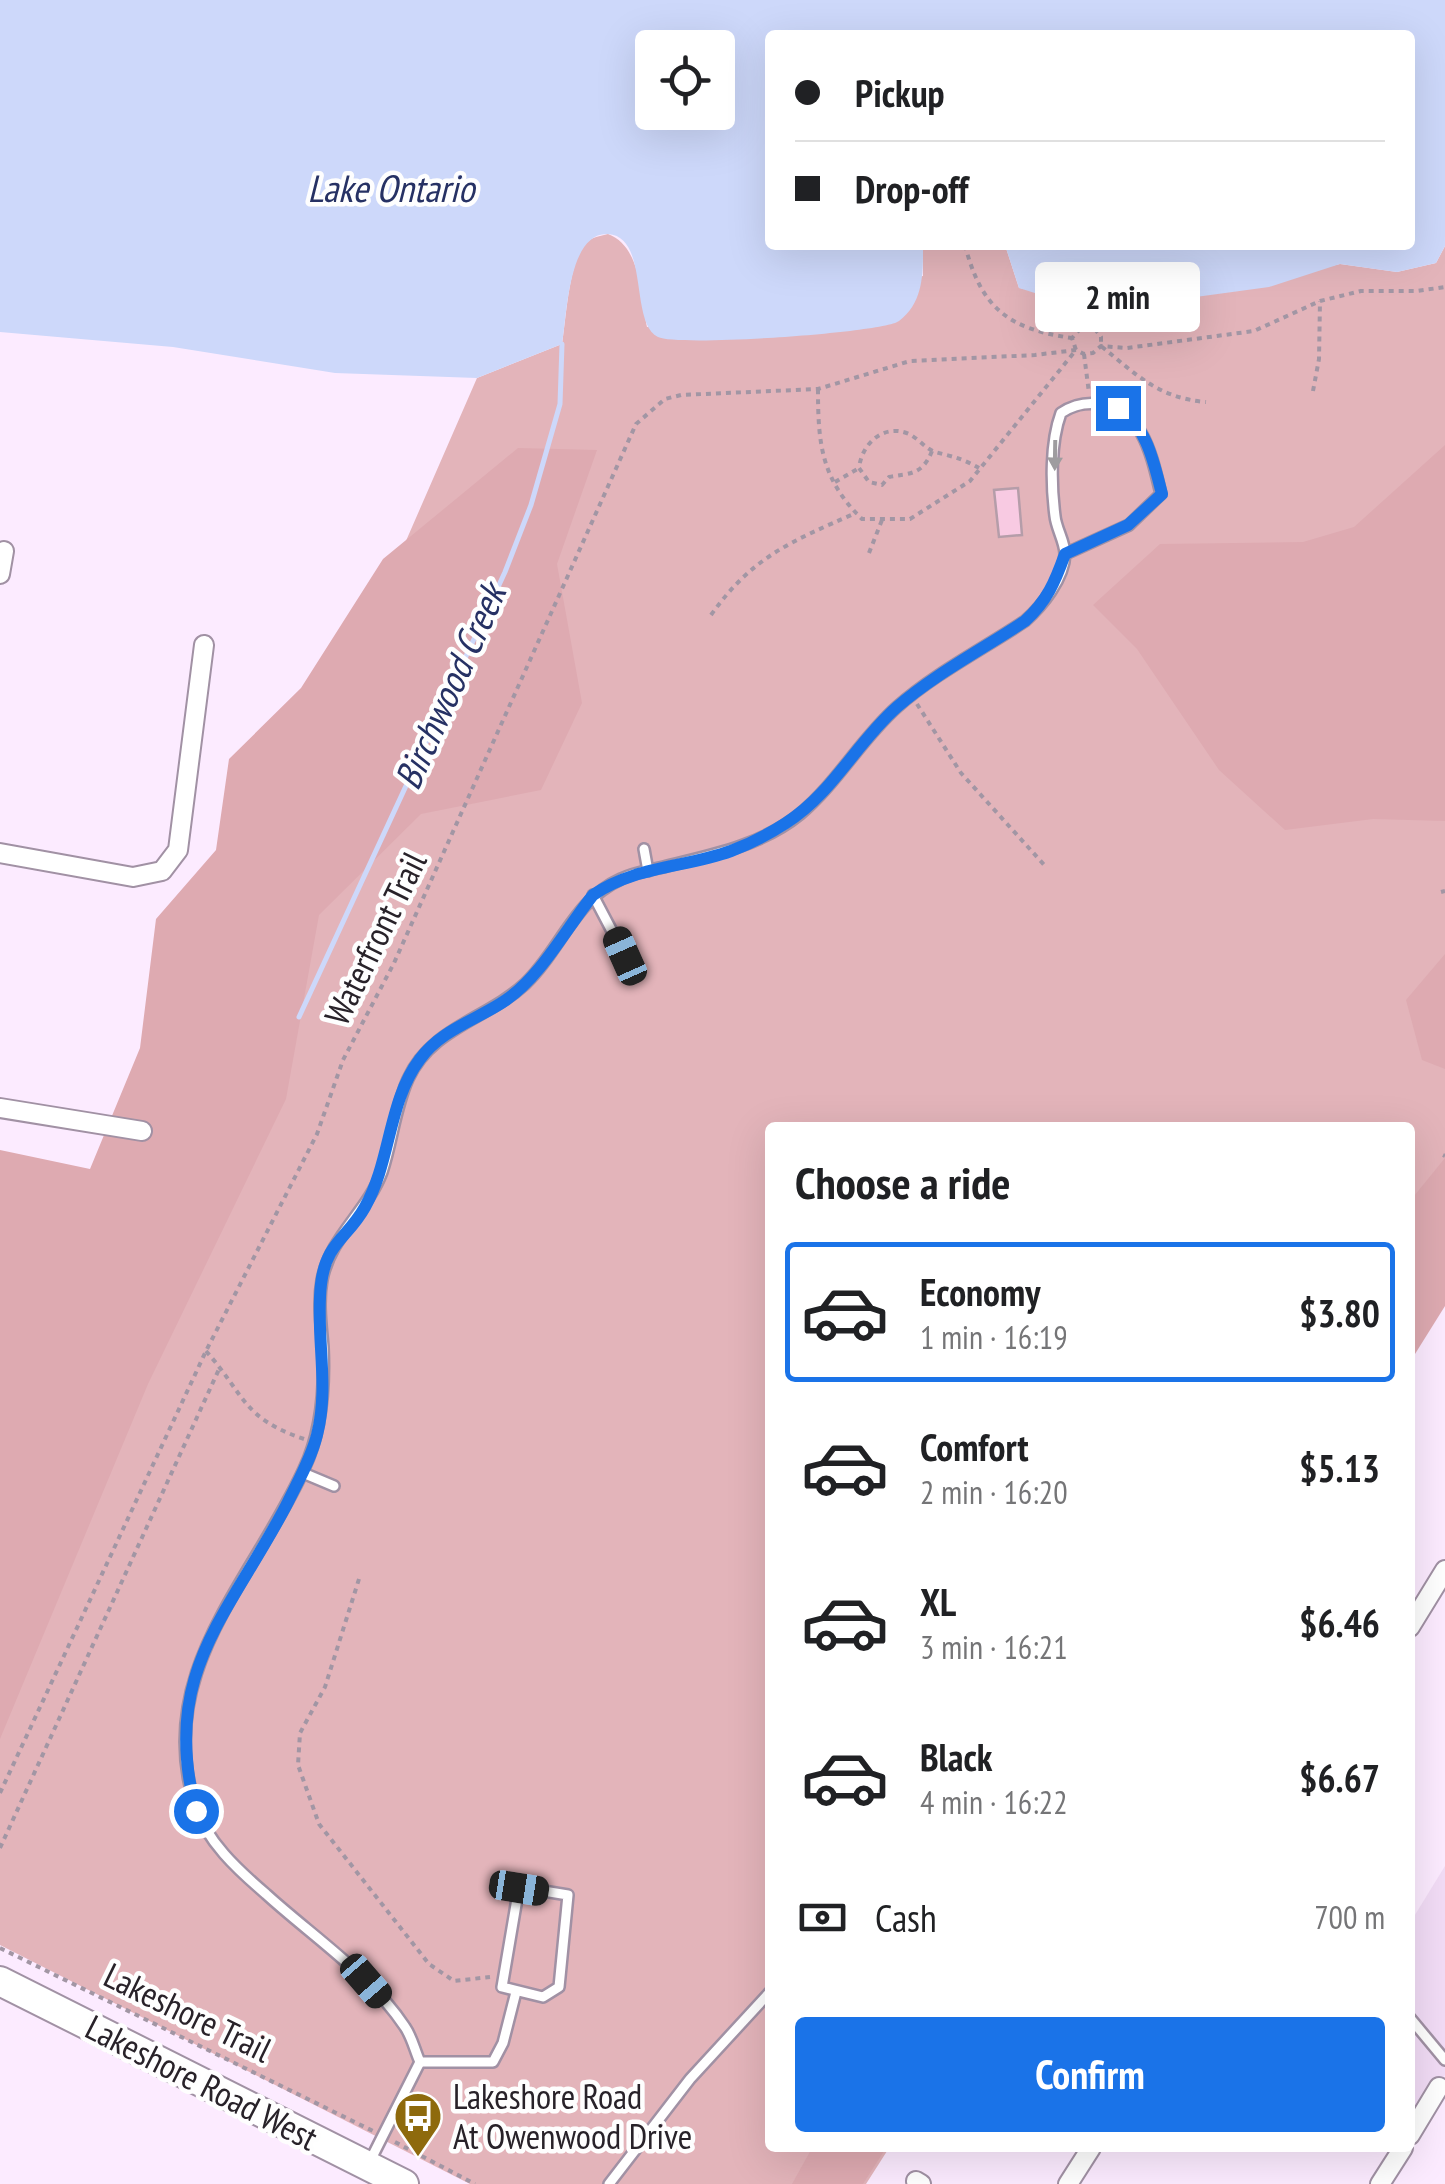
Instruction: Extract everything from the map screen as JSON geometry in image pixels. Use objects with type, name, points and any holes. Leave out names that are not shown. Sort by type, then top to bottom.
[{"type":"main road","name":"Lakeshore Road West","points":[[0,1981],[404,2184]]},
{"type":"street","points":[[0,574],[4,551]]},
{"type":"street","points":[[0,853],[133,878],[162,872],[178,850],[204,645]]},
{"type":"street","points":[[0,1108],[142,1132]]},
{"type":"street","points":[[1415,1619],[1445,1570]]},
{"type":"street","points":[[1417,2108],[1442,2082]]},
{"type":"street","points":[[1068,2184],[1088,2152]]},
{"type":"street","points":[[1380,2184],[1400,2152]]},
{"type":"lane","points":[[368,2166],[420,2062],[406,2028],[366,1981],[234,1866],[196,1811],[189,1782],[185,1723],[189,1690],[218,1621],[303,1473],[315,1442],[323,1390],[322,1281],[332,1247],[364,1210],[382,1172],[408,1080],[420,1058],[441,1036],[506,1000],[526,984],[593,895],[618,880],[648,870],[729,852],[799,815],[895,709],[1025,621],[1050,594],[1065,554],[1055,518],[1055,433],[1062,413],[1076,405],[1108,404],[1130,415],[1145,440],[1162,494],[1128,525],[1065,554]]},
{"type":"lane","points":[[644,849],[648,870]]},
{"type":"lane","points":[[593,895],[625,956]]},
{"type":"lane","points":[[303,1473],[334,1486]]},
{"type":"lane","points":[[519,1888],[568,1895],[558,1988],[543,1998],[516,1992],[502,1986],[502,1975],[519,1888]]},
{"type":"lane","points":[[420,2062],[493,2062],[503,2043],[516,1992]]},
{"type":"lane","points":[[608,2184],[690,2079],[765,1997]]},
{"type":"lane","points":[[1415,2024],[1445,2060]]},
{"type":"path","points":[[966,250],[972,272],[993,307],[1034,331],[1072,338]]},
{"type":"path","points":[[1072,338],[1076,350],[1084,354],[1101,346],[1127,348],[1254,331],[1320,300],[1360,291],[1417,291],[1445,286]]},
{"type":"path","points":[[1096,329],[1100,322],[1152,290]]},
{"type":"path","points":[[1314,391],[1320,300]]},
{"type":"path","points":[[1072,338],[1082,327],[1096,329],[1101,346]]},
{"type":"path","points":[[1101,346],[1152,387],[1178,400],[1206,402]]},
{"type":"path","points":[[818,389],[818,438],[824,464],[856,513],[862,519],[910,518],[970,481],[1076,350]]},
{"type":"path","name":"Waterfront Trail","points":[[0,1793],[206,1352],[317,1134],[343,1060],[402,946],[636,424],[666,400],[681,394],[818,389],[910,361],[1076,350]]},
{"type":"path","points":[[1084,354],[1090,403]]},
{"type":"path","points":[[835,482],[859,468],[864,447],[882,433],[904,432],[932,452],[951,454],[980,469]]},
{"type":"path","points":[[859,468],[869,482],[882,485],[894,476],[909,477],[931,458],[932,452]]},
{"type":"path","points":[[712,615],[733,584],[766,556],[856,513]]},
{"type":"path","points":[[869,553],[882,520]]},
{"type":"path","points":[[912,696],[961,773],[1047,868]]},
{"type":"path","points":[[206,1352],[247,1408],[267,1424],[315,1442]]},
{"type":"path","points":[[0,1848],[220,1367]]},
{"type":"path","points":[[359,1579],[325,1687],[300,1733],[298,1765],[305,1790],[319,1824],[429,1964],[454,1981],[502,1975]]},
{"type":"path","name":"Lakeshore Trail","points":[[0,1948],[355,2122]]},
{"type":"path","points":[[407,2148],[475,2184]]},
{"type":"shaded area","points":[[608,234],[627,249],[641,288],[647,327],[923,276],[923,250],[1007,250],[1019,288],[1106,297],[1155,289],[1181,299],[1340,264],[1397,272],[1436,263],[1445,246],[1445,1264],[1415,1310],[1415,1122],[765,1122],[765,2152],[886,2152],[866,2184],[470,2184],[0,1945],[0,1472],[477,378],[562,344],[572,276],[580,251],[591,239]]},
{"type":"shaded area","points":[[1445,445],[1445,821],[1373,819],[1285,830],[1219,770],[1137,649],[1093,605],[1160,544],[1303,542],[1354,527]]},
{"type":"shaded area","points":[[518,448],[597,450],[557,564],[582,703],[541,790],[421,814],[319,915],[286,1099],[148,1384],[0,1739],[0,1150],[90,1169],[140,1048],[156,919],[216,850],[229,759],[301,688],[383,559]]},
{"type":"shaded area","points":[[1445,954],[1445,1069],[1422,1060],[1406,1000]]},
{"type":"shaded area","points":[[1445,1158],[1445,1306],[1415,1354],[1415,1195]]},
{"type":"shaded area","points":[[1445,1866],[1445,2075],[1415,2122],[1415,1915]]},
{"type":"shaded area","points":[[810,2152],[883,2152],[863,2184],[792,2184]]},
{"type":"water","name":"Lake Ontario","points":[[0,0],[1445,0],[1445,246],[1436,263],[1397,272],[1340,264],[1269,287],[1181,299],[1157,288],[1144,287],[1109,298],[1057,300],[1019,288],[1007,250],[1415,250],[1415,30],[765,30],[765,250],[923,250],[918,296],[899,321],[857,330],[780,337],[658,337],[649,329],[644,315],[629,249],[621,239],[608,234],[595,237],[577,261],[562,344],[477,378],[335,373],[173,347],[0,332]]},
{"type":"building","points":[[1018,488],[1022,535],[999,537],[994,490]]},
{"type":"waterway","name":"Birchwood Creek","points":[[299,1017],[505,572],[531,505],[560,404],[562,344]]},
{"type":"place","name":"Lakeshore Road At Owenwood Drive","points":[[418,2158]]},
{"type":"route","points":[[196,1811],[186,1751],[189,1690],[218,1621],[272,1532],[312,1452],[322,1410],[320,1310],[327,1261],[332,1247],[364,1210],[382,1172],[398,1110],[420,1058],[441,1036],[506,1000],[526,984],[593,895],[603,888],[632,874],[729,852],[799,815],[895,709],[1040,607],[1050,594],[1065,554],[1128,525],[1162,494],[1145,440],[1130,415],[1118,408]]}]
